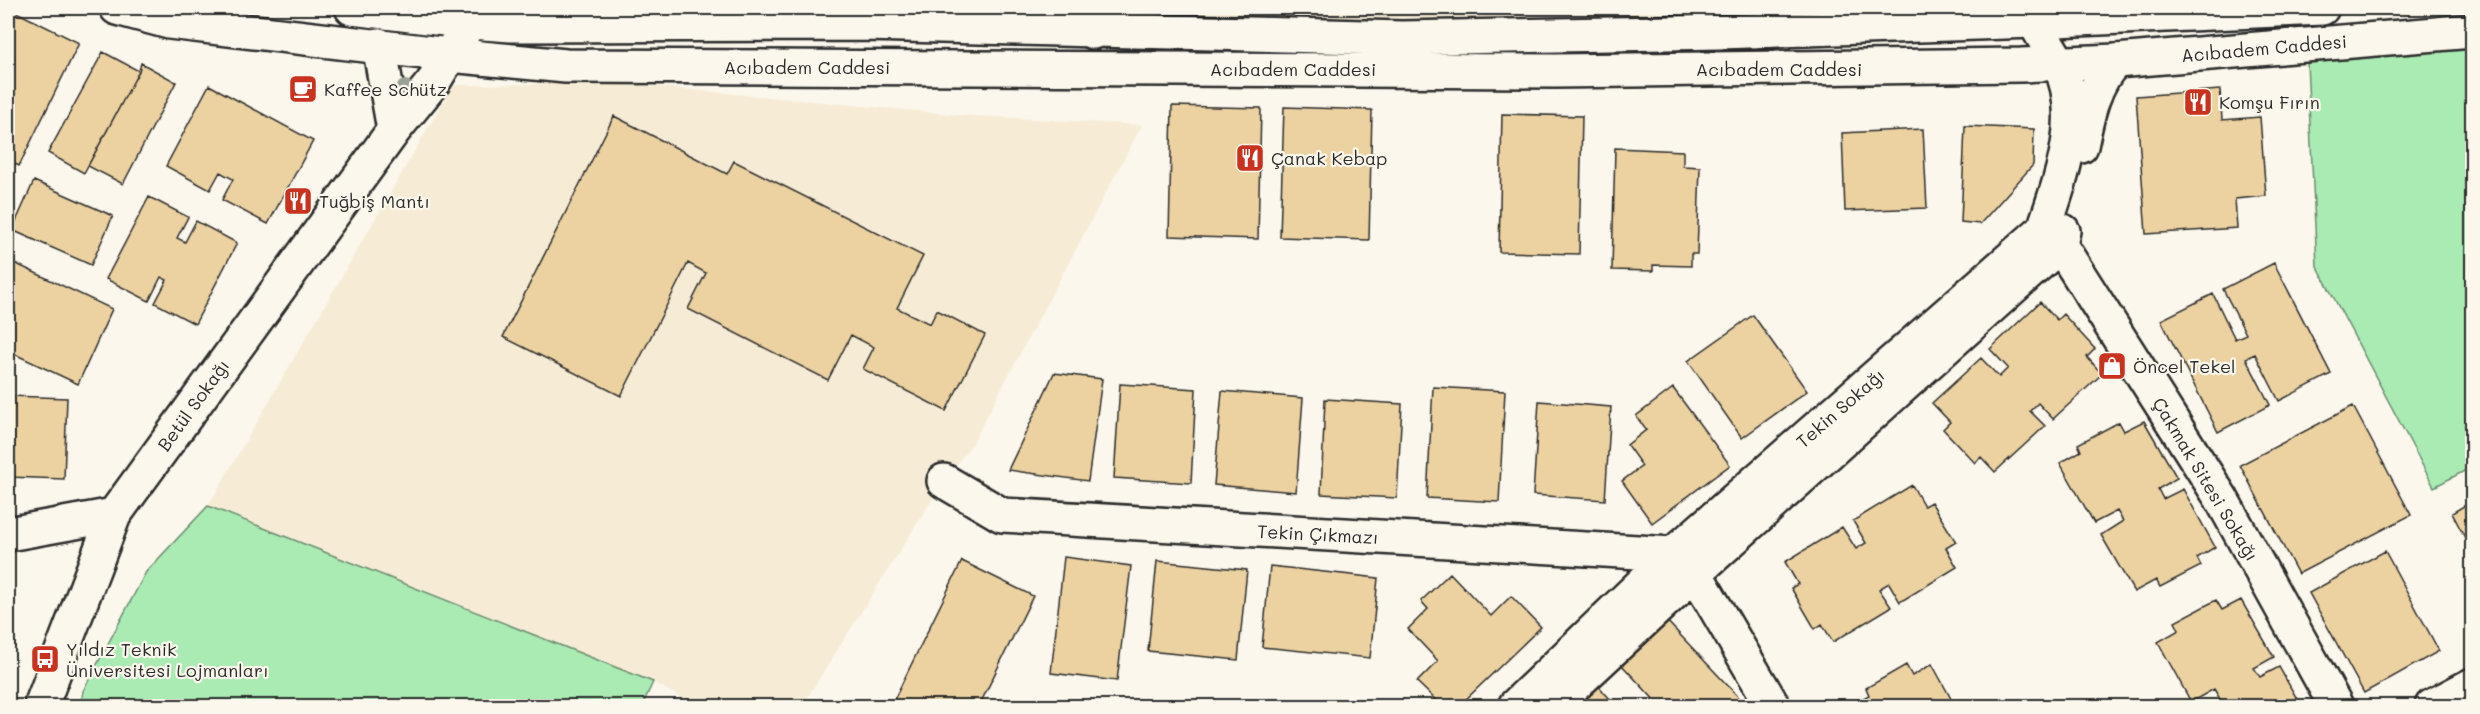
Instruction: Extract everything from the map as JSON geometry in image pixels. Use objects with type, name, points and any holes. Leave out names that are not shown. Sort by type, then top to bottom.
[{"type":"main road","name":"Acıbadem Caddesi","points":[[117,8],[169,22],[449,55],[566,66],[1567,70],[2059,64],[2472,31]]},
{"type":"main road","name":"Acıbadem Caddesi","points":[[352,8],[474,15],[511,25],[866,24],[1093,20],[1402,38],[1719,32],[2032,14],[2322,8]]},
{"type":"main road","points":[[2032,14],[2059,64],[2068,87],[2072,128],[2058,183],[2052,237]]},
{"type":"main road","name":"Betül Sokağı","points":[[41,706],[114,514],[394,130],[434,81],[474,15]]},
{"type":"main road","points":[[379,45],[394,130]]},
{"type":"main road","points":[[2052,237],[2104,72],[2116,61]]},
{"type":"main road","name":"Tekin Sokağı","points":[[1515,706],[1684,564],[2052,237]]},
{"type":"main road","name":"Çakmak Sitesi Sokağı","points":[[2052,237],[2221,498],[2336,706]]},
{"type":"main road","name":"Tekin Çıkmazı","points":[[944,481],[1002,515],[1684,564]]},
{"type":"main road","points":[[8,534],[114,514]]},
{"type":"main road","points":[[1684,564],[1773,706]]},
{"type":"main road","name":"Tekin Sokağı","points":[[1552,706],[1684,564]]},
{"type":"main road","points":[[2432,706],[2472,685]]},
{"type":"shaded area","points":[[1093,8],[1661,8],[1661,12],[1595,22],[1092,21]]},
{"type":"shaded area","points":[[619,83],[959,115],[1142,125],[972,444],[944,481],[802,706],[696,706],[653,682],[208,506],[453,85]]},
{"type":"green space","points":[[2472,48],[2472,467],[2434,487],[2317,266],[2307,63]]},
{"type":"green space","points":[[208,506],[653,682],[642,706],[81,706],[83,691],[146,572]]},
{"type":"building","points":[[8,8],[79,43],[19,166],[8,160]]},
{"type":"building","points":[[103,52],[139,71],[84,173],[48,153]]},
{"type":"building","points":[[141,63],[176,82],[123,184],[88,166],[139,71]]},
{"type":"building","points":[[209,85],[313,141],[268,224],[222,200],[233,179],[220,172],[210,190],[166,166]]},
{"type":"building","points":[[2220,90],[2222,120],[2260,117],[2266,196],[2235,199],[2237,228],[2146,234],[2136,96]]},
{"type":"building","points":[[1172,106],[1261,108],[1258,239],[1169,236]]},
{"type":"building","points":[[1284,107],[1372,110],[1369,240],[1280,237]]},
{"type":"building","points":[[1502,114],[1582,116],[1579,254],[1499,252]]},
{"type":"building","points":[[614,116],[727,174],[734,161],[923,256],[897,308],[930,324],[937,310],[985,335],[946,411],[863,369],[874,347],[851,335],[828,380],[688,309],[706,273],[688,263],[621,396],[503,337]]},
{"type":"building","points":[[1965,126],[2034,129],[2033,165],[1980,224],[1961,222]]},
{"type":"building","points":[[1923,129],[1927,208],[1845,211],[1842,133]]},
{"type":"building","points":[[1615,148],[1683,151],[1683,166],[1700,167],[1697,254],[1691,254],[1691,266],[1653,265],[1653,271],[1612,270]]},
{"type":"building","points":[[34,181],[113,216],[91,265],[12,230]]},
{"type":"building","points":[[149,197],[188,217],[177,238],[185,242],[196,221],[237,243],[195,324],[155,303],[167,280],[161,277],[149,301],[106,279]]},
{"type":"building","points":[[8,260],[112,309],[78,384],[8,351]]},
{"type":"building","points":[[2274,263],[2331,374],[2279,401],[2255,354],[2246,358],[2270,405],[2218,432],[2161,320],[2213,294],[2235,339],[2246,334],[2223,289]]},
{"type":"building","points":[[2040,302],[2057,320],[2063,314],[2095,349],[2087,357],[2102,374],[2053,419],[2038,403],[2030,411],[2045,426],[1995,472],[1981,457],[1975,463],[1943,429],[1950,422],[1932,403],[1981,358],[1999,377],[2008,368],[1990,349]]},
{"type":"building","points":[[1753,315],[1807,391],[1742,438],[1688,361]]},
{"type":"building","points":[[1054,373],[1102,379],[1088,481],[1008,470]]},
{"type":"building","points":[[1120,384],[1196,389],[1191,483],[1114,478]]},
{"type":"building","points":[[1433,387],[1505,391],[1499,502],[1427,498]]},
{"type":"building","points":[[1673,388],[1730,465],[1652,523],[1622,481],[1642,466],[1627,445],[1646,430],[1636,416]]},
{"type":"building","points":[[1222,391],[1303,398],[1296,492],[1214,485]]},
{"type":"building","points":[[8,396],[67,398],[64,479],[8,477]]},
{"type":"building","points":[[1325,399],[1402,404],[1397,498],[1321,494]]},
{"type":"building","points":[[1539,401],[1611,407],[1605,500],[1533,495]]},
{"type":"building","points":[[2353,406],[2411,515],[2298,574],[2240,465]]},
{"type":"building","points":[[2144,421],[2177,478],[2158,489],[2163,499],[2183,489],[2215,547],[2197,558],[2201,566],[2160,587],[2156,580],[2134,592],[2101,535],[2123,521],[2117,511],[2094,523],[2060,463],[2081,451],[2078,444],[2119,422],[2124,431]]},
{"type":"building","points":[[1912,485],[1924,506],[1931,502],[1956,542],[1946,548],[1957,567],[1900,602],[1889,583],[1879,589],[1891,607],[1833,642],[1822,624],[1815,629],[1791,588],[1798,584],[1785,562],[1842,527],[1856,549],[1866,543],[1853,521]]},
{"type":"building","points":[[2472,501],[2472,551],[2452,513]]},
{"type":"building","points":[[2385,551],[2439,651],[2364,693],[2309,593]]},
{"type":"building","points":[[1064,557],[1131,566],[1117,681],[1051,673]]},
{"type":"building","points":[[962,561],[1033,596],[979,706],[891,706]]},
{"type":"building","points":[[1157,561],[1247,570],[1238,660],[1148,651]]},
{"type":"building","points":[[1270,566],[1378,578],[1370,658],[1262,647]]},
{"type":"building","points":[[1450,573],[1491,616],[1511,596],[1541,627],[1459,706],[1442,706],[1417,682],[1438,661],[1408,629],[1428,609],[1421,601]]},
{"type":"building","points":[[2216,600],[2222,610],[2241,600],[2274,657],[2254,668],[2260,677],[2279,667],[2301,706],[2208,706],[2220,699],[2214,689],[2191,702],[2158,642],[2179,630],[2175,622]]},
{"type":"building","points":[[1666,620],[1747,706],[1660,706],[1620,663]]},
{"type":"building","points":[[1932,664],[1955,706],[1849,706],[1869,695],[1866,688],[1906,665],[1912,676]]},
{"type":"building","points":[[1597,684],[1616,706],[1570,706]]},
{"type":"place","name":"Kaffee Schütz","points":[[303,89]]},
{"type":"place","name":"Komşu Fırın","points":[[2198,102]]},
{"type":"place","name":"Çanak Kebap","points":[[1250,158]]},
{"type":"place","name":"Tuğbiş Mantı","points":[[298,201]]},
{"type":"place","name":"Öncel Tekel","points":[[2112,366]]},
{"type":"place","name":"Yıldız Teknik Üniversitesi Lojmanları","points":[[45,659]]}]
